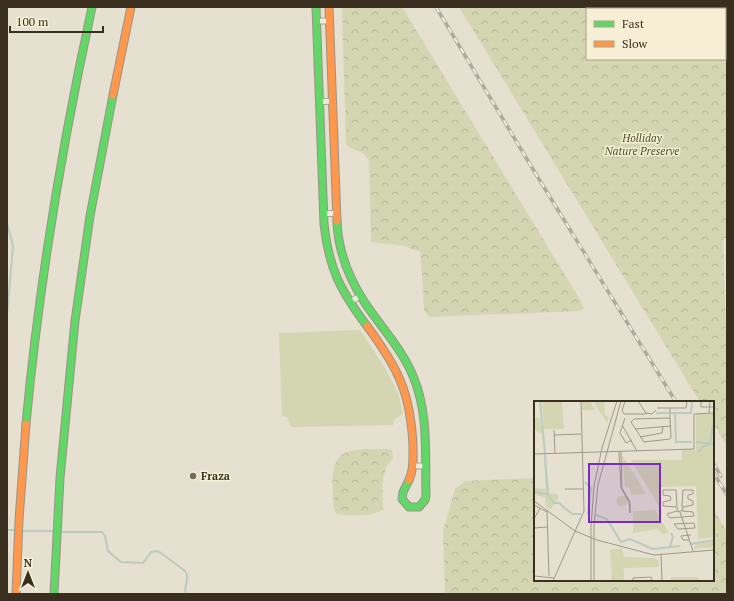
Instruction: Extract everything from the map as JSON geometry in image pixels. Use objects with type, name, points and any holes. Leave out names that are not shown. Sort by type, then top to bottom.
[{"type":"main road","points":[[16,594],[19,526],[30,388],[50,227],[77,76],[92,7]]},
{"type":"main road","points":[[54,594],[61,470],[77,309],[103,141],[131,7]]},
{"type":"main road","points":[[316,7],[326,239],[332,266],[342,290],[391,361],[406,392],[410,414],[413,466],[410,480],[402,497],[403,501],[410,507],[419,507],[425,500],[426,466],[423,412],[416,382],[402,355],[360,296],[349,276],[342,256],[337,213],[329,7]]},
{"type":"street","points":[[317,21],[329,21]]},
{"type":"street","points":[[320,102],[332,101]]},
{"type":"street","points":[[324,214],[337,213]]},
{"type":"street","points":[[350,302],[360,296]]},
{"type":"street","points":[[413,466],[426,466]]},
{"type":"green space","points":[[342,7],[402,7],[576,293],[584,308],[581,311],[429,317],[424,310],[420,252],[405,246],[371,242],[369,161],[363,153],[350,148],[346,144]]},
{"type":"green space","name":"Holliday Nature Preserve","points":[[459,7],[727,7],[727,238],[723,238],[727,368],[727,446],[714,425],[714,401],[699,401]]},
{"type":"green space","points":[[360,330],[385,368],[398,393],[403,414],[395,419],[393,425],[291,427],[287,417],[282,416],[279,333]]},
{"type":"green space","points":[[367,449],[392,450],[393,458],[384,476],[382,488],[383,509],[379,512],[367,515],[336,514],[334,509],[332,485],[336,461],[347,452]]},
{"type":"green space","points":[[534,478],[534,581],[714,581],[714,511],[727,531],[727,594],[445,594],[443,531],[455,489],[465,481]]},
{"type":"waterway","points":[[7,223],[13,246],[7,315]]},
{"type":"waterway","points":[[7,530],[16,530]]},
{"type":"waterway","points":[[22,531],[54,531]]},
{"type":"waterway","points":[[60,532],[102,532],[105,536],[108,551],[121,562],[143,563],[151,552],[157,551],[185,571],[187,574],[185,588],[186,594]]},
{"type":"railway","points":[[436,7],[534,171],[675,401]]},
{"type":"railway","points":[[714,465],[721,476]]},
{"type":"railway","points":[[714,474],[727,495]]},
{"type":"traffic: fast","points":[[26,424],[38,319],[61,163],[92,7]]},
{"type":"traffic: fast","points":[[316,7],[324,224],[326,240],[337,278],[343,290],[367,326]]},
{"type":"traffic: fast","points":[[54,594],[60,478],[75,321],[90,216],[113,95]]},
{"type":"traffic: fast","points":[[337,221],[339,243],[349,274],[365,303],[403,357],[413,376],[418,390],[424,420],[426,466],[426,496],[425,500],[419,507],[409,507],[402,499],[403,492],[409,480]]},
{"type":"traffic: slow","points":[[113,95],[131,7]]},
{"type":"traffic: slow","points":[[329,7],[337,221]]},
{"type":"traffic: slow","points":[[367,326],[395,369],[406,396],[412,428],[413,447],[413,460],[409,480]]},
{"type":"traffic: slow","points":[[16,594],[19,520],[26,424]]},
{"type":"place","name":"Fraza","points":[[193,476]]}]
